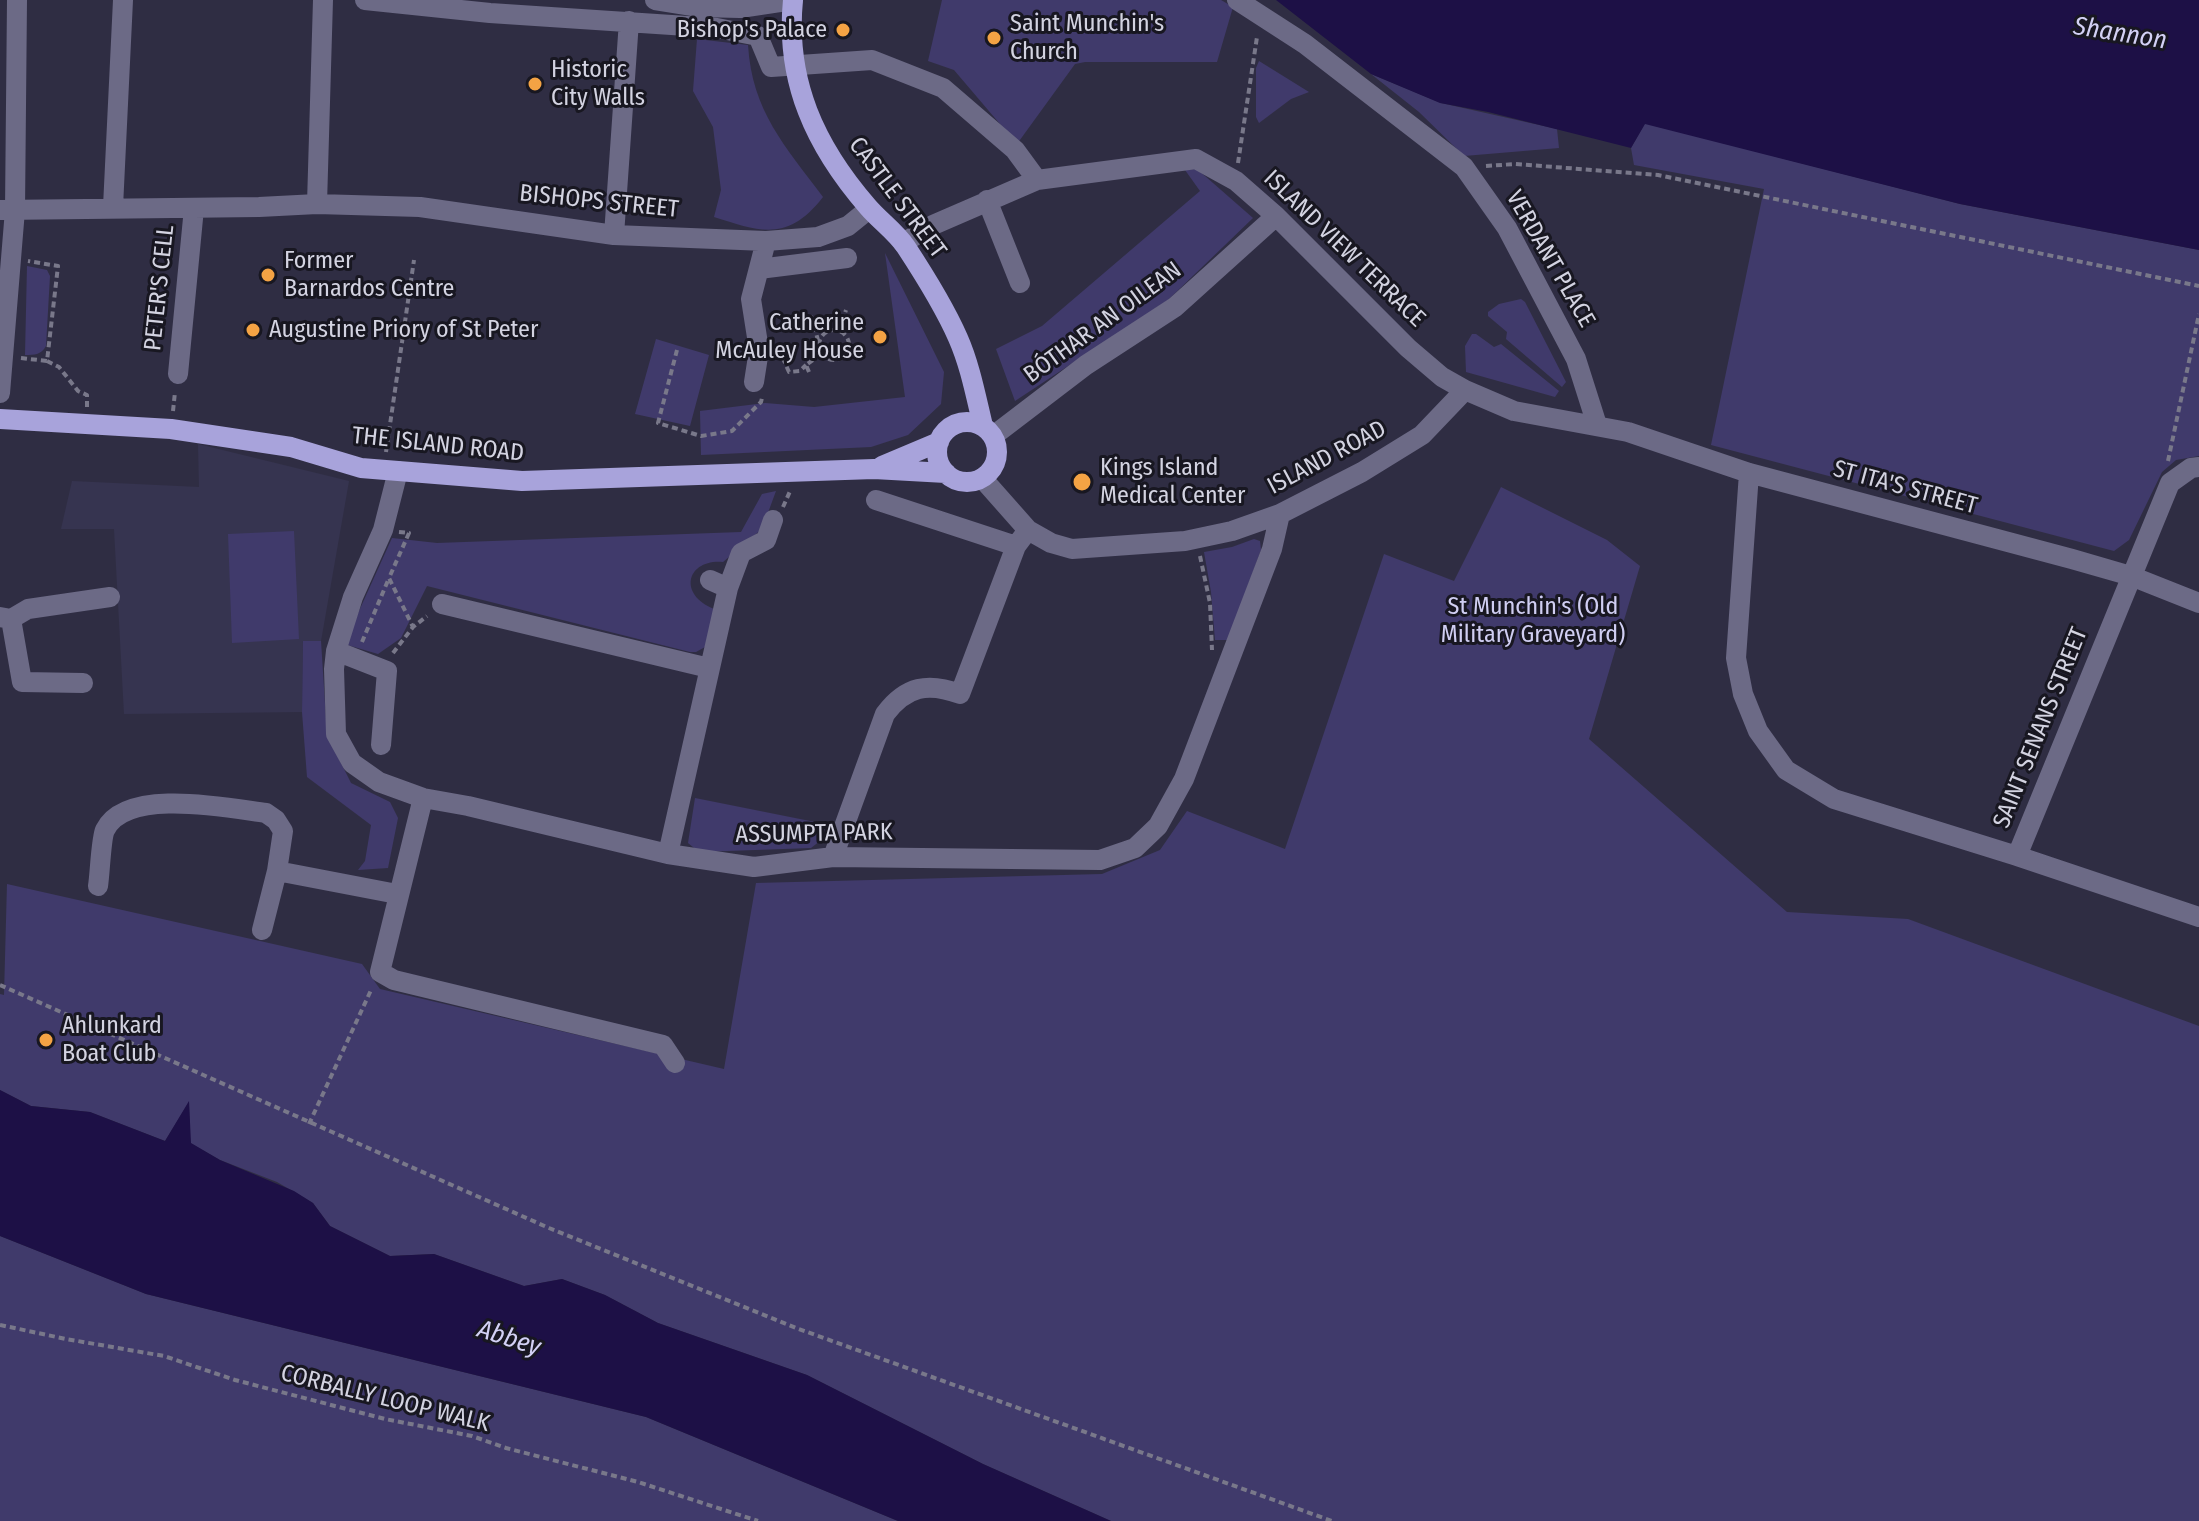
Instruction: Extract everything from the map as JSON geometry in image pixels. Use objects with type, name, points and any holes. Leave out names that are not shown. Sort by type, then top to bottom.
[{"type":"main road","name":"CASTLE STREET","points":[[793,0],[790,34],[793,65],[817,134],[869,209],[903,243],[940,301],[959,340],[988,431]]},
{"type":"main road","points":[[954,425],[971,377]]},
{"type":"main road","name":"THE ISLAND ROAD","points":[[0,419],[171,429],[291,447],[361,468],[522,481],[874,469]]},
{"type":"main road","points":[[874,469],[946,473],[963,482],[982,478],[990,472],[998,454],[988,431],[963,422],[942,435],[938,458],[946,473]]},
{"type":"main road","points":[[874,469],[939,442]]},
{"type":"street","points":[[0,393],[11,258],[7,210],[17,0]]},
{"type":"street","points":[[7,210],[113,207],[123,0]]},
{"type":"street","points":[[317,204],[323,0]]},
{"type":"street","points":[[365,0],[490,13],[586,9],[629,21],[717,28],[758,36],[771,67],[872,60],[943,88],[1015,150],[1037,180]]},
{"type":"street","points":[[655,0],[699,7],[740,8],[793,0]]},
{"type":"street","name":"VERDANT PLACE","points":[[1237,0],[1360,85],[1464,167],[1507,228],[1576,359],[1597,425]]},
{"type":"street","points":[[614,235],[629,21]]},
{"type":"street","name":"ISLAND VIEW TERRACE","points":[[903,243],[933,225],[1037,180],[1196,159],[1236,181],[1276,216],[1408,348],[1442,377],[1465,390]]},
{"type":"street","points":[[987,200],[1020,283]]},
{"type":"street","name":"BISHOPS STREET","points":[[113,207],[317,204],[441,208],[614,235],[766,241],[818,237],[848,226],[869,209]]},
{"type":"street","name":"PETER'S CELL","points":[[178,374],[194,208]]},
{"type":"street","name":"BÓTHAR AN OILEAN","points":[[988,431],[1175,307],[1276,216]]},
{"type":"street","points":[[754,382],[759,350],[751,299],[766,241]]},
{"type":"street","points":[[759,269],[847,258]]},
{"type":"street","points":[[1465,390],[1514,411],[1597,425]]},
{"type":"street","name":"ISLAND ROAD","points":[[982,478],[1022,538],[1072,549],[1193,539],[1232,531],[1280,514],[1362,472],[1422,435],[1465,390]]},
{"type":"street","name":"ST ITA'S STREET","points":[[1597,425],[1628,432],[1749,473],[2131,576],[2199,603]]},
{"type":"street","points":[[2170,483],[2191,468],[2199,467]]},
{"type":"street","name":"ASSUMPTA PARK","points":[[391,470],[383,530],[353,597],[336,651],[336,734],[352,763],[379,782],[423,798],[668,854],[754,867],[833,857],[1100,860],[1135,848],[1158,826],[1184,779],[1272,549],[1280,514]]},
{"type":"street","points":[[1749,473],[1736,658],[1743,694],[1758,731],[1786,770],[1834,799],[2017,856]]},
{"type":"street","name":"SAINT SENANS STREET","points":[[2170,483],[2017,856],[2199,917]]},
{"type":"street","points":[[833,857],[885,714],[896,698],[915,689],[941,686],[960,694],[1022,538],[876,500]]},
{"type":"street","points":[[668,854],[709,668],[719,584],[741,553],[766,540],[773,520]]},
{"type":"street","points":[[83,683],[22,682],[6,618],[28,609],[110,597]]},
{"type":"street","points":[[442,604],[709,668]]},
{"type":"street","points":[[336,651],[390,662],[381,745]]},
{"type":"street","points":[[423,798],[380,972],[394,980],[663,1045],[675,1063]]},
{"type":"street","points":[[98,886],[105,830],[125,809],[186,802],[266,813],[276,820],[283,831],[277,871],[262,930]]},
{"type":"street","points":[[277,871],[397,894]]},
{"type":"path","points":[[1236,181],[1260,15]]},
{"type":"path","points":[[1464,167],[1515,164],[1658,175],[2199,286]]},
{"type":"path","points":[[11,258],[58,266],[47,361]]},
{"type":"path","points":[[391,470],[414,260]]},
{"type":"path","points":[[839,331],[846,310]]},
{"type":"path","points":[[2170,483],[2166,468],[2199,314]]},
{"type":"path","points":[[811,316],[821,354],[837,360],[849,348]]},
{"type":"path","points":[[819,342],[825,332],[839,331],[846,336],[849,348],[863,357]]},
{"type":"path","points":[[677,350],[658,423],[701,436],[732,431],[761,402],[765,385],[754,382]]},
{"type":"path","points":[[759,350],[781,354],[789,372],[800,371],[821,354]]},
{"type":"path","points":[[3,356],[47,361],[59,367],[78,391],[87,395],[87,424]]},
{"type":"path","points":[[806,365],[809,372]]},
{"type":"path","points":[[171,429],[178,374]]},
{"type":"path","points":[[773,520],[787,500],[796,472]]},
{"type":"path","points":[[383,530],[409,533],[389,578],[413,627]]},
{"type":"path","points":[[1193,539],[1207,584],[1212,653]]},
{"type":"path","points":[[390,662],[413,627],[442,604]]},
{"type":"path","points":[[309,1124],[380,972]]},
{"type":"path","points":[[0,985],[549,1228],[796,1328],[1332,1521]]},
{"type":"path","name":"CORBALLY LOOP WALK","points":[[0,1325],[164,1356],[235,1380],[385,1419],[472,1436],[506,1448],[638,1482],[758,1521]]},
{"type":"shaded area","points":[[198,444],[349,481],[321,641],[303,642],[302,712],[124,714],[114,529],[61,529],[72,481],[199,487]]},
{"type":"green space","points":[[942,0],[1221,0],[1233,7],[1217,62],[1075,64],[1017,144],[954,70],[928,61]]},
{"type":"green space","points":[[697,39],[748,45],[763,109],[823,197],[798,221],[773,230],[746,227],[714,217],[721,190],[713,127],[693,91]]},
{"type":"green space","points":[[1259,61],[1309,92],[1291,99],[1259,123],[1256,117],[1256,68]]},
{"type":"green space","points":[[1371,74],[1441,103],[1557,129],[1559,148],[1464,156],[1419,112]]},
{"type":"green space","points":[[1645,123],[1960,204],[2199,250],[2199,456],[2176,460],[2162,472],[2129,540],[2114,551],[1711,445],[1764,189],[1634,165],[1631,148]]},
{"type":"green space","points":[[1197,169],[1253,218],[1168,300],[1015,401],[996,349],[1042,326],[1200,191],[1185,170]]},
{"type":"green space","points":[[885,253],[944,372],[941,404],[908,435],[871,447],[701,455],[700,411],[765,403],[814,407],[905,397]]},
{"type":"green space","points":[[27,266],[47,270],[50,276],[46,346],[34,355],[25,355]]},
{"type":"green space","points":[[1521,299],[1566,382],[1562,387],[1506,339],[1507,332],[1488,316],[1488,312],[1499,304]]},
{"type":"green space","points":[[1472,334],[1494,347],[1501,344],[1559,391],[1555,397],[1466,372],[1465,346]]},
{"type":"green space","points":[[656,339],[709,355],[690,426],[635,414]]},
{"type":"green space","name":"St Munchin's (Old Military Graveyard)","points":[[1501,487],[1607,540],[1640,566],[1589,739],[1787,912],[1908,919],[2199,1026],[2199,1521],[1111,1521],[983,1464],[807,1375],[658,1323],[605,1295],[562,1279],[524,1286],[434,1254],[390,1256],[330,1226],[313,1203],[277,1182],[220,1160],[190,1143],[189,1102],[165,1141],[90,1112],[31,1106],[0,1090],[0,994],[4,995],[7,884],[362,964],[380,989],[724,1069],[756,883],[1102,874],[1160,850],[1187,811],[1285,849],[1384,554],[1454,581]]},
{"type":"green space","points":[[776,491],[762,529],[723,562],[701,566],[691,579],[695,595],[714,609],[705,647],[696,652],[427,586],[401,638],[378,654],[344,644],[392,538],[437,543],[741,532],[762,494]]},
{"type":"green space","points":[[294,531],[299,639],[232,643],[228,534]]},
{"type":"green space","points":[[1254,539],[1260,541],[1261,550],[1228,640],[1215,640],[1204,552]]},
{"type":"green space","points":[[303,641],[321,641],[327,735],[351,783],[390,802],[398,818],[388,868],[358,870],[365,861],[371,825],[307,777],[302,712]]},
{"type":"green space","points":[[695,798],[830,825],[825,837],[811,848],[699,852],[688,843]]},
{"type":"green space","points":[[0,1236],[146,1294],[646,1417],[898,1521],[0,1521]]},
{"type":"water","name":"Shannon","points":[[1276,0],[2199,0],[2199,250],[1960,204],[1645,124],[1631,148],[1440,103],[1371,74]]},
{"type":"water","name":"Abbey","points":[[0,1090],[31,1106],[90,1112],[165,1141],[189,1101],[191,1143],[220,1160],[294,1191],[313,1203],[330,1226],[390,1256],[434,1254],[524,1286],[562,1279],[605,1295],[658,1323],[807,1375],[983,1464],[1111,1521],[898,1521],[646,1417],[146,1294],[0,1236]]},
{"type":"place","name":"Bishop's Palace","points":[[843,30]]},
{"type":"place","name":"Saint Munchin's Church","points":[[994,38]]},
{"type":"place","name":"Historic City Walls","points":[[535,84]]},
{"type":"place","name":"Former Barnardos Centre","points":[[268,275]]},
{"type":"place","name":"Augustine Priory of St Peter","points":[[253,330]]},
{"type":"place","name":"Catherine McAuley House","points":[[880,337]]},
{"type":"place","name":"Kings Island Medical Center","points":[[1082,482]]},
{"type":"place","name":"Ahlunkard Boat Club","points":[[46,1040]]}]
